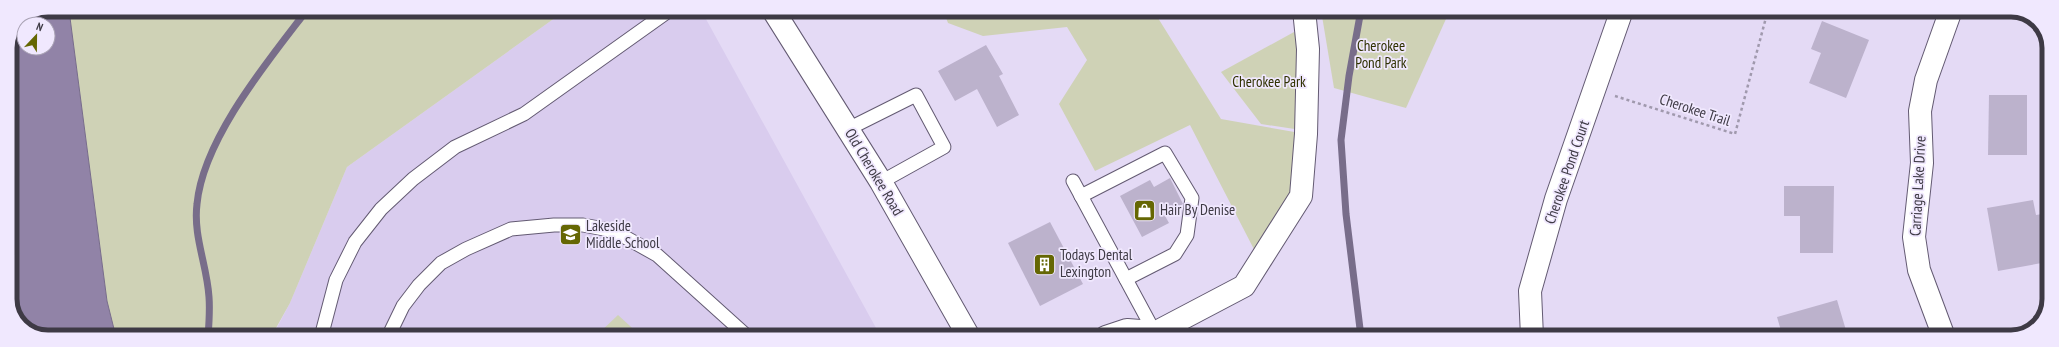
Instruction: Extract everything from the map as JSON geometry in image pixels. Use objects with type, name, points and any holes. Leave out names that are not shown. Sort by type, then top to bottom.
[{"type":"street","name":"Old Cherokee Road","points":[[777,17],[881,182],[965,330]]},
{"type":"street","points":[[1162,330],[1244,286],[1300,196],[1306,134],[1308,49],[1305,17]]},
{"type":"street","name":"Cherokee Pond Court","points":[[1532,330],[1530,291],[1556,199],[1620,17]]},
{"type":"street","name":"Carriage Lake Drive","points":[[1941,330],[1918,270],[1914,237],[1922,163],[1920,111],[1926,80],[1948,17]]},
{"type":"lane","points":[[323,330],[336,280],[355,242],[381,209],[413,179],[455,147],[524,114],[660,17]]},
{"type":"lane","points":[[848,129],[916,95],[944,147],[881,182]]},
{"type":"lane","points":[[1081,196],[1165,153],[1192,198],[1187,235],[1175,254],[1126,279]]},
{"type":"lane","points":[[1073,181],[1126,279],[1151,330]]},
{"type":"lane","points":[[392,330],[407,300],[419,285],[442,264],[466,249],[511,229],[554,225],[583,225],[623,236],[657,255],[740,330]]},
{"type":"path","name":"Cherokee Trail","points":[[1595,89],[1735,134],[1766,17]]},
{"type":"shaded area","points":[[56,17],[70,17],[107,301],[114,330],[44,330],[29,324],[19,311],[17,301],[17,56],[56,56]]},
{"type":"shaded area","name":"Lakeside Middle School","points":[[556,17],[705,17],[877,330],[276,330],[290,303],[347,167]]},
{"type":"green space","points":[[70,17],[556,17],[347,167],[290,303],[275,330],[114,330],[107,301]]},
{"type":"green space","points":[[946,17],[1157,17],[1221,119],[1306,134],[1301,196],[1260,261],[1190,125],[1095,171],[1059,104],[1087,60],[1067,27],[983,36],[948,23]]},
{"type":"green space","name":"Cherokee Pond Park","points":[[1322,17],[1447,17],[1406,108],[1334,88]]},
{"type":"green space","name":"Cherokee Park","points":[[1294,32],[1298,41],[1301,130],[1261,124],[1221,72]]},
{"type":"green space","points":[[618,315],[634,330],[602,330]]},
{"type":"building","points":[[1822,21],[1869,40],[1846,98],[1809,83],[1821,53],[1811,49]]},
{"type":"building","points":[[986,45],[1003,74],[999,76],[1019,115],[997,127],[977,89],[955,101],[938,71]]},
{"type":"building","points":[[1989,95],[2027,95],[2027,155],[1988,155]]},
{"type":"building","points":[[1170,178],[1183,204],[1164,214],[1169,223],[1142,237],[1120,196],[1150,180],[1154,187]]},
{"type":"building","points":[[1784,186],[1834,186],[1833,253],[1800,253],[1800,216],[1784,216]]},
{"type":"building","points":[[2033,200],[2036,215],[2042,214],[2042,263],[1998,271],[1987,208]]},
{"type":"building","name":"Todays Dental Lexington","points":[[1050,222],[1083,284],[1040,306],[1008,243]]},
{"type":"building","points":[[1837,300],[1846,330],[1781,330],[1777,317]]},
{"type":"waterway","points":[[208,330],[208,285],[196,216],[202,179],[211,153],[224,128],[257,77],[302,17]]},
{"type":"waterway","points":[[1360,17],[1349,76],[1341,140],[1346,214],[1360,330]]},
{"type":"place","name":"Hair By Denise","points":[[1145,210]]},
{"type":"place","name":"Lakeside Middle School","points":[[571,235]]},
{"type":"place","name":"Todays Dental Lexington","points":[[1045,264]]}]
